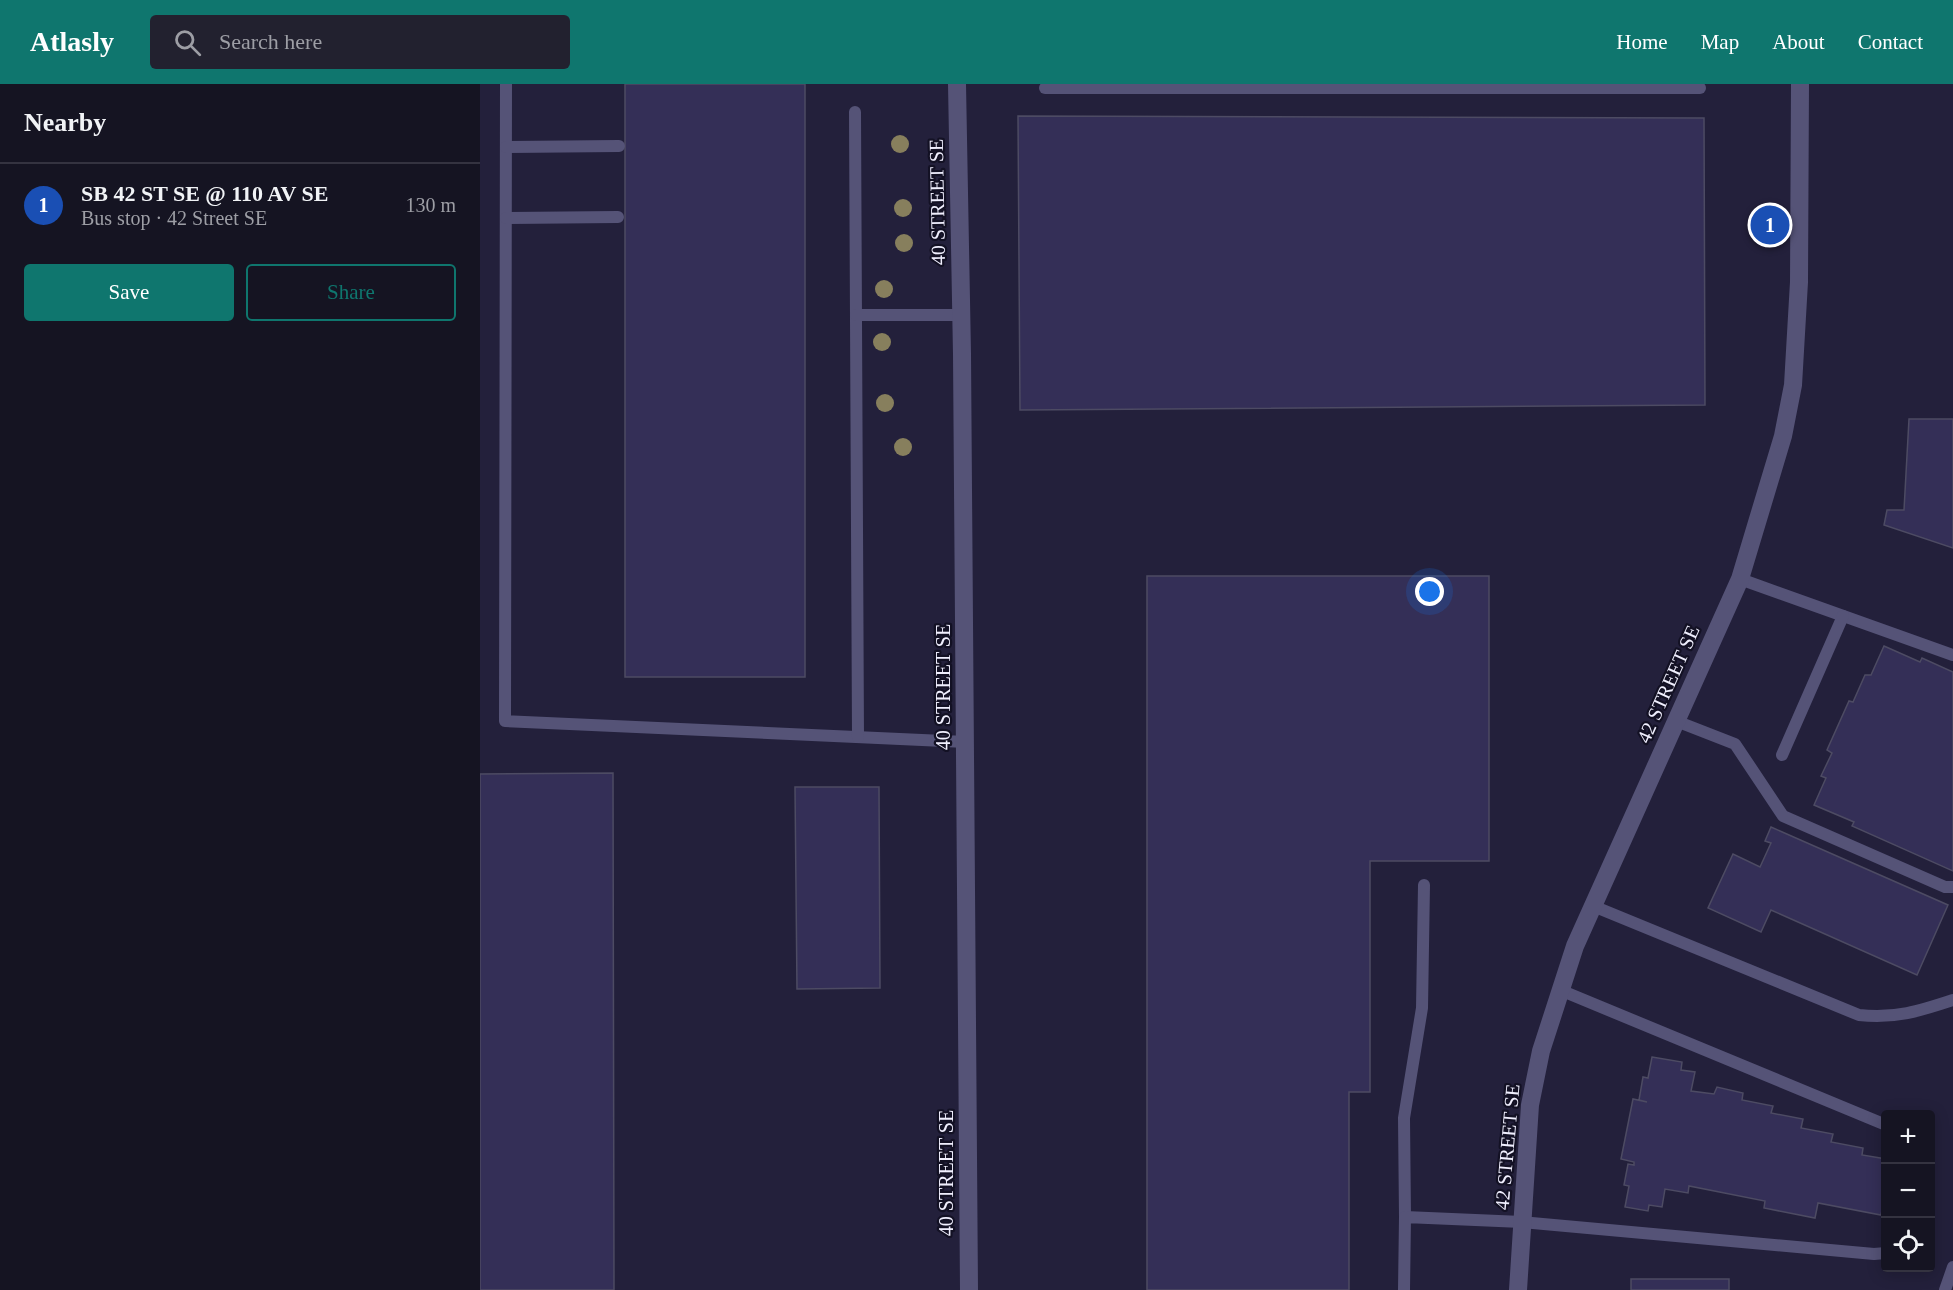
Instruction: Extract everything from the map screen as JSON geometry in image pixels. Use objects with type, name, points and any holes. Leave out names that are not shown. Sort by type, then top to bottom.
[{"type":"street","name":"40 STREET SE","points":[[957,84],[962,315],[969,1290]]},
{"type":"street","name":"42 STREET SE","points":[[1518,1290],[1530,1105],[1541,1051],[1575,946],[1740,579],[1783,436],[1792,385],[1799,282],[1800,84]]},
{"type":"lane","points":[[506,84],[505,721],[966,742]]},
{"type":"lane","points":[[1045,88],[1700,88]]},
{"type":"lane","points":[[855,112],[858,737]]},
{"type":"lane","points":[[506,147],[619,146]]},
{"type":"lane","points":[[506,218],[618,217]]},
{"type":"lane","points":[[856,315],[962,315]]},
{"type":"lane","points":[[1740,579],[1953,656]]},
{"type":"lane","points":[[1782,755],[1843,616]]},
{"type":"lane","points":[[1676,721],[1736,744],[1783,816],[1945,887],[1953,887]]},
{"type":"lane","points":[[1404,1290],[1404,1118],[1422,1008],[1424,885]]},
{"type":"lane","points":[[1593,906],[1859,1015],[1881,1018],[1912,1014],[1953,1000]]},
{"type":"lane","points":[[1560,990],[1881,1123]]},
{"type":"lane","points":[[1405,1217],[1522,1222],[1881,1253]]},
{"type":"lane","points":[[1945,1290],[1953,1267]]},
{"type":"shaded area","points":[[480,84],[1953,84],[1953,1290],[480,1290]]},
{"type":"building","points":[[625,84],[805,84],[805,677],[625,677]]},
{"type":"building","points":[[1018,116],[1704,118],[1705,405],[1020,410]]},
{"type":"building","points":[[1909,419],[1953,419],[1953,548],[1884,525],[1887,510],[1904,510]]},
{"type":"building","points":[[1147,576],[1489,576],[1489,861],[1370,861],[1370,1092],[1349,1092],[1349,1290],[1147,1290]]},
{"type":"building","points":[[1884,646],[1920,662],[1922,658],[1953,672],[1953,871],[1852,826],[1854,822],[1814,805],[1826,778],[1821,776],[1832,753],[1827,750],[1849,701],[1853,702],[1865,675],[1871,675]]},
{"type":"building","points":[[613,773],[614,1290],[480,1290],[480,774]]},
{"type":"building","points":[[795,787],[879,787],[880,988],[797,989]]},
{"type":"building","points":[[1771,827],[1948,905],[1917,975],[1771,910],[1761,932],[1708,908],[1733,854],[1760,867],[1771,843],[1765,841]]},
{"type":"building","points":[[1652,1057],[1682,1062],[1681,1070],[1695,1072],[1691,1091],[1714,1094],[1717,1087],[1743,1093],[1742,1100],[1773,1106],[1771,1113],[1803,1119],[1801,1128],[1833,1134],[1831,1142],[1863,1148],[1862,1155],[1881,1158],[1881,1215],[1818,1203],[1815,1218],[1764,1208],[1765,1201],[1689,1186],[1688,1193],[1665,1189],[1662,1207],[1649,1205],[1648,1211],[1625,1207],[1629,1186],[1624,1185],[1628,1164],[1634,1165],[1634,1162],[1621,1159],[1633,1099],[1647,1102],[1639,1100],[1643,1077],[1648,1078]]},
{"type":"building","points":[[1631,1279],[1729,1279],[1729,1290],[1631,1290]]},
{"type":"place","name":"SB 42 ST SE @ 110 AV SE","points":[[1770,225]]}]
